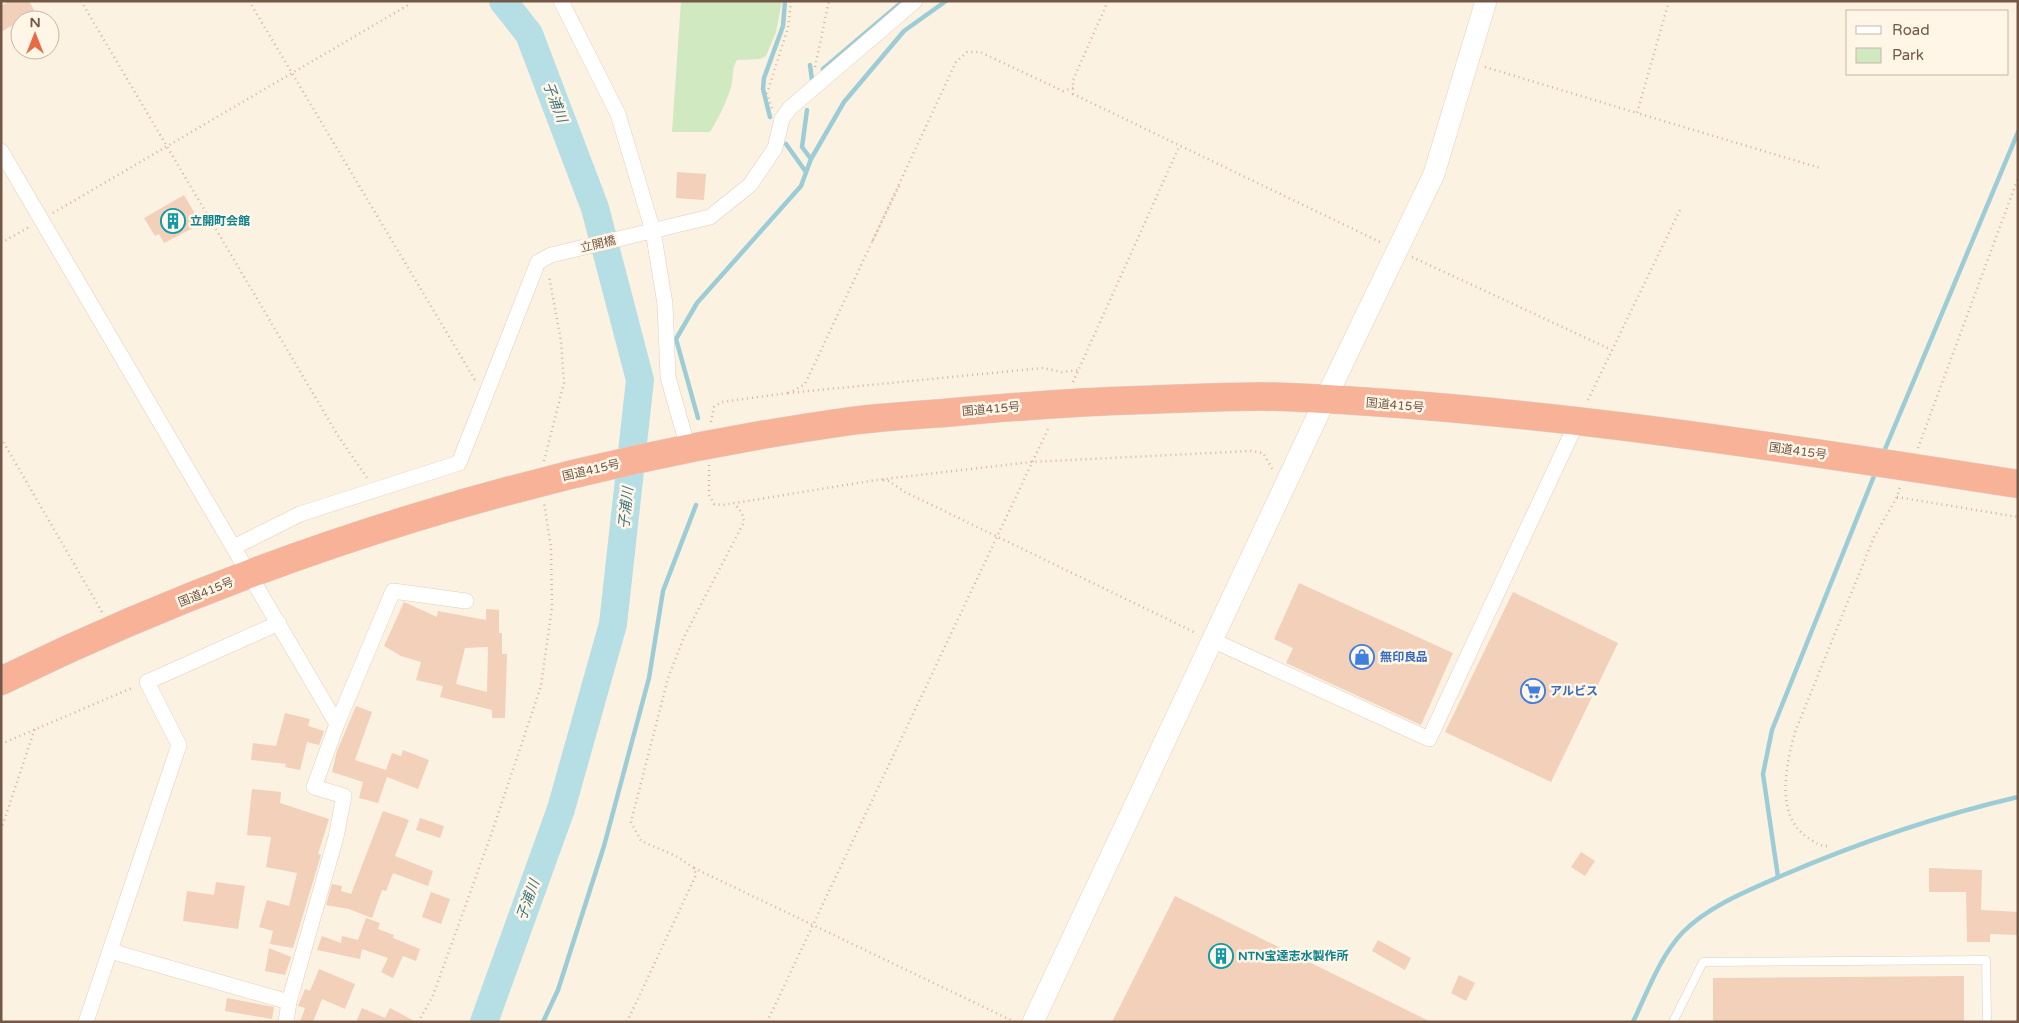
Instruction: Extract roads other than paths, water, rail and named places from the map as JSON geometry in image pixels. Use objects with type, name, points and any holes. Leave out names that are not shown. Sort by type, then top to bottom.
[{"type":"highway","name":"国道415号","points":[[1,681],[112,630],[250,575],[395,524],[546,480],[855,421],[1060,402],[1280,397],[1578,420],[2018,484]]},
{"type":"street","points":[[561,1],[618,114],[649,232],[665,304],[668,377],[690,453]]},
{"type":"street","name":"立開橋","points":[[234,547],[300,514],[459,463],[536,268],[542,258],[710,217],[750,184],[775,148],[782,120],[790,108],[915,1]]},
{"type":"street","points":[[1033,1022],[1325,400],[1434,174],[1486,1]]},
{"type":"street","points":[[1,151],[337,724]]},
{"type":"street","points":[[1212,640],[1429,739],[1578,420]]},
{"type":"street","points":[[286,1022],[289,1002],[336,837],[344,796],[314,787],[337,724],[393,590],[466,601]]},
{"type":"street","points":[[86,1022],[179,745],[147,682],[279,623]]},
{"type":"street","points":[[110,951],[289,1002]]},
{"type":"lane","points":[[1673,1022],[1703,962],[1986,960],[1987,1022]]},
{"type":"waterway","name":"子浦川","points":[[484,1022],[561,809],[613,624],[640,380],[595,208],[529,34],[503,1]]},
{"type":"waterway","points":[[770,117],[763,89],[764,78],[783,26],[785,1]]},
{"type":"waterway","points":[[823,69],[903,1]]},
{"type":"waterway","points":[[698,418],[676,339],[697,303],[801,186],[811,159],[844,102],[904,31],[946,1]]},
{"type":"waterway","points":[[810,65],[812,80]]},
{"type":"waterway","points":[[807,110],[802,147],[811,159]]},
{"type":"waterway","points":[[1883,454],[2018,132]]},
{"type":"waterway","points":[[786,144],[806,172]]},
{"type":"waterway","points":[[1778,877],[1763,774],[1772,730],[1876,471]]},
{"type":"waterway","points":[[543,1022],[558,990],[604,846],[649,678],[663,591],[696,505]]},
{"type":"waterway","points":[[1633,1022],[1667,952],[1683,932],[1716,907],[1742,893],[1839,852],[1927,822],[2018,797]]},
{"type":"place","name":"立開町会館","points":[[173,221]]},
{"type":"place","name":"無印良品","points":[[1362,657]]},
{"type":"place","name":"アルビス","points":[[1533,691]]},
{"type":"place","name":"NTN宝達志水製作所","points":[[1221,956]]}]
